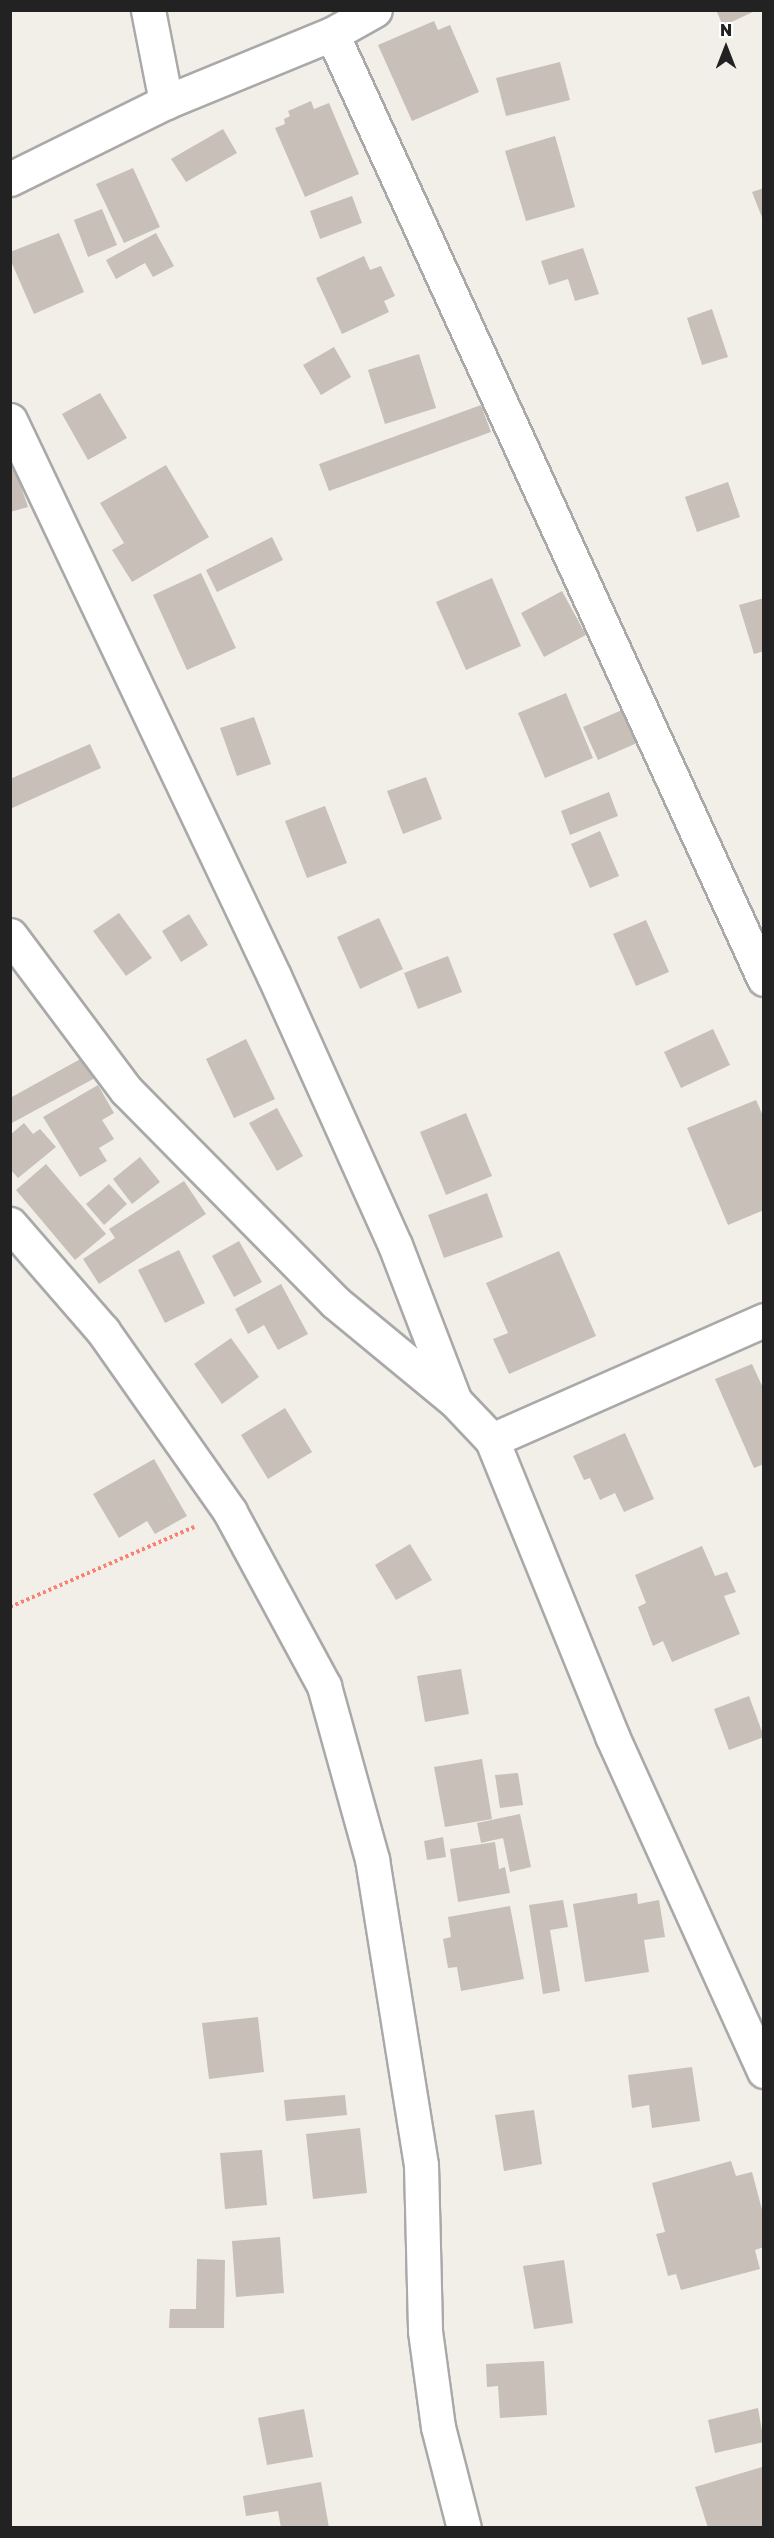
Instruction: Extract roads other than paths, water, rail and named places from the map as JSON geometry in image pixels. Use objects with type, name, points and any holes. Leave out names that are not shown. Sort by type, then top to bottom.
[{"type":"street","points":[[148,10],[166,102]]},
{"type":"street","points":[[10,179],[166,102],[332,34],[375,10]]},
{"type":"street","points":[[332,34],[764,979]]},
{"type":"street","points":[[10,420],[274,976],[395,1245],[454,1400]]},
{"type":"street","points":[[10,935],[126,1090],[335,1302],[454,1400],[492,1440],[612,1736],[764,2071]]},
{"type":"street","points":[[10,1224],[103,1331],[230,1512],[324,1686],[372,1859],[421,2165],[425,2331],[438,2427],[464,2528]]},
{"type":"street","points":[[492,1440],[764,1320]]}]
